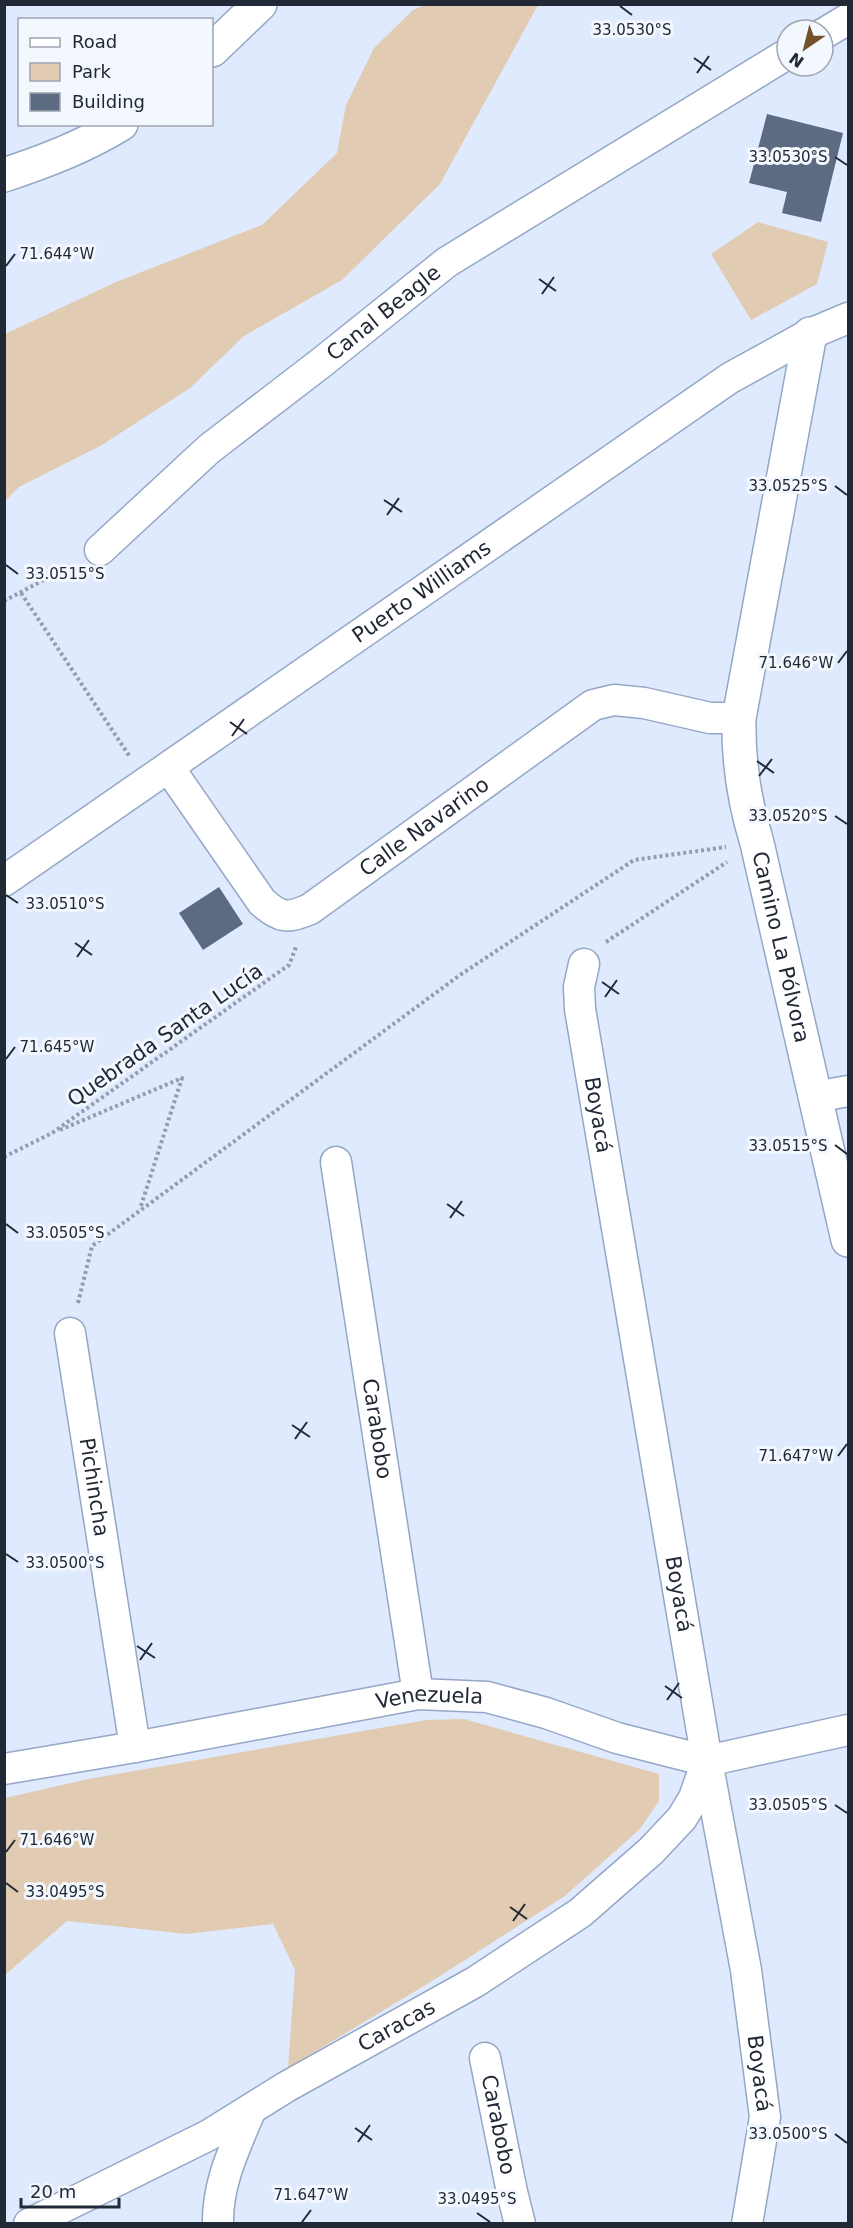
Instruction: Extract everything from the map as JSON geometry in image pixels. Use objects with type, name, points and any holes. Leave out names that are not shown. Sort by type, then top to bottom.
[{"type":"street","points":[[213,49],[261,4]]},
{"type":"street","points":[[835,27],[849,19]]},
{"type":"street","name":"Canal Beagle","points":[[100,550],[209,449],[447,262],[775,61]]},
{"type":"street","points":[[4,175],[58,157],[91,142],[118,126]]},
{"type":"street","name":"Puerto Williams","points":[[4,881],[730,378],[810,334],[849,318]]},
{"type":"street","name":"Camino La Pólvora","points":[[810,334],[739,718],[738,753],[747,810],[849,1240]]},
{"type":"street","name":"Calle Navarino","points":[[158,775],[262,902],[273,912],[295,916],[310,909],[593,705],[614,700],[644,703],[710,718],[739,718]]},
{"type":"street","name":"Boyacá","points":[[584,964],[579,987],[580,1009],[707,1761],[746,1970],[765,2117],[747,2223]]},
{"type":"street","points":[[815,1097],[849,1091]]},
{"type":"street","name":"Carabobo","points":[[336,1162],[418,1694]]},
{"type":"street","name":"Pichincha","points":[[70,1333],[135,1747]]},
{"type":"street","name":"Venezuela","points":[[4,1769],[418,1694],[487,1697],[546,1713],[617,1738],[707,1761],[849,1730]]},
{"type":"street","name":"Caracas","points":[[29,2223],[209,2135],[286,2087],[475,1982],[580,1913],[651,1851],[682,1818],[694,1798],[707,1761]]},
{"type":"street","name":"Carabobo","points":[[485,2058],[520,2223]]},
{"type":"street","points":[[218,2223],[218,2206],[223,2180],[250,2111]]},
{"type":"path","points":[[4,601],[100,550]]},
{"type":"path","points":[[21,592],[158,775]]},
{"type":"path","points":[[584,964],[599,946],[756,843]]},
{"type":"path","points":[[70,1333],[92,1246],[460,975],[634,860],[756,843]]},
{"type":"path","name":"Quebrada Santa Lucía","points":[[4,1157],[52,1133],[289,965],[310,909]]},
{"type":"path","points":[[52,1133],[182,1077],[140,1210]]},
{"type":"green space","points":[[427,4],[538,5],[440,184],[342,280],[244,336],[190,388],[102,445],[19,487],[5,501],[5,334],[116,282],[262,225],[337,153],[346,105],[374,48],[413,10]]},
{"type":"green space","points":[[758,222],[828,242],[817,284],[751,320],[711,254]]},
{"type":"green space","points":[[464,1719],[659,1774],[659,1801],[640,1829],[565,1896],[432,1981],[288,2068],[295,1970],[273,1924],[186,1934],[67,1921],[5,1975],[5,1798],[88,1779],[426,1720]]},
{"type":"building","points":[[767,114],[843,133],[821,222],[782,213],[787,192],[749,183]]},
{"type":"building","points":[[219,887],[243,924],[203,950],[179,913]]}]
